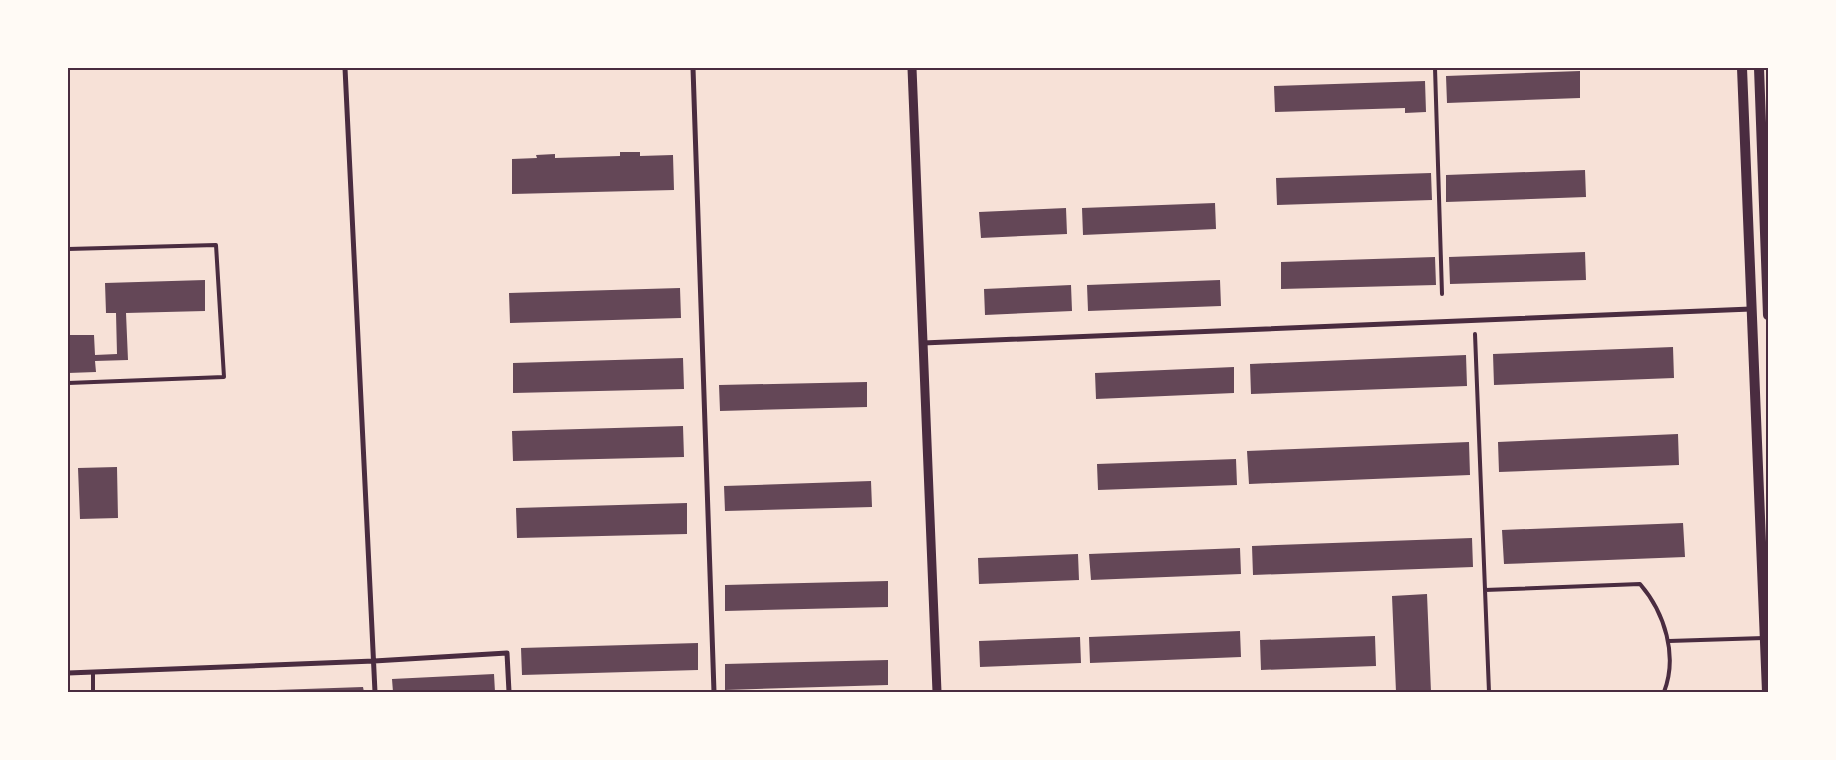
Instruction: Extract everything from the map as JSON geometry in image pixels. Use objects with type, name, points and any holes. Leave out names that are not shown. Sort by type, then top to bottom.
[{"type":"main road","points":[[1742,68],[1767,692]]},
{"type":"main road","points":[[1759,68],[1768,315]]},
{"type":"street","points":[[345,68],[375,692]]},
{"type":"street","points":[[693,68],[714,692]]},
{"type":"street","points":[[912,68],[937,692]]},
{"type":"street","points":[[923,343],[1751,309]]},
{"type":"street","points":[[68,673],[374,661],[507,653],[509,692]]},
{"type":"lane","points":[[1435,68],[1442,294]]},
{"type":"lane","points":[[68,249],[216,245],[224,377],[68,383]]},
{"type":"lane","points":[[1476,334],[1489,692]]},
{"type":"lane","points":[[1485,590],[1640,584],[1651,597],[1669,641],[1669,681],[1664,692]]},
{"type":"lane","points":[[1669,641],[1764,638]]},
{"type":"lane","points":[[93,672],[93,692]]},
{"type":"building","points":[[1580,71],[1580,98],[1447,103],[1446,76]]},
{"type":"building","points":[[1425,81],[1426,112],[1405,113],[1405,108],[1275,112],[1274,86]]},
{"type":"building","points":[[620,152],[640,152],[640,156],[673,155],[674,190],[512,194],[512,159],[537,158],[536,155],[555,154],[555,158],[620,156]]},
{"type":"building","points":[[1585,170],[1586,197],[1446,202],[1446,175]]},
{"type":"building","points":[[1431,173],[1432,200],[1277,205],[1276,178]]},
{"type":"building","points":[[1215,203],[1216,229],[1083,235],[1082,208]]},
{"type":"building","points":[[1066,208],[1067,234],[981,238],[979,212]]},
{"type":"building","points":[[1585,252],[1586,280],[1450,284],[1449,257]]},
{"type":"building","points":[[1435,257],[1436,285],[1281,289],[1281,262]]},
{"type":"building","points":[[205,280],[205,311],[126,313],[128,360],[95,361],[96,372],[68,373],[68,335],[94,335],[95,355],[117,354],[116,313],[106,313],[105,283]]},
{"type":"building","points":[[1220,280],[1221,306],[1088,311],[1087,285]]},
{"type":"building","points":[[1071,285],[1072,311],[985,315],[984,289]]},
{"type":"building","points":[[680,288],[681,318],[510,323],[509,293]]},
{"type":"building","points":[[1673,347],[1674,378],[1494,385],[1493,354]]},
{"type":"building","points":[[1466,355],[1467,386],[1251,394],[1250,364]]},
{"type":"building","points":[[683,358],[684,389],[513,393],[513,363]]},
{"type":"building","points":[[1234,367],[1234,393],[1096,399],[1095,373]]},
{"type":"building","points":[[867,382],[867,407],[720,411],[719,385]]},
{"type":"building","points":[[683,426],[684,457],[513,461],[512,431]]},
{"type":"building","points":[[1678,434],[1679,465],[1499,472],[1498,442]]},
{"type":"building","points":[[1469,442],[1470,475],[1249,484],[1247,451]]},
{"type":"building","points":[[1236,459],[1237,485],[1098,490],[1097,464]]},
{"type":"building","points":[[117,467],[118,518],[80,519],[78,468]]},
{"type":"building","points":[[871,481],[872,507],[725,511],[724,486]]},
{"type":"building","points":[[687,503],[687,534],[517,538],[516,508]]},
{"type":"building","points":[[1683,523],[1685,557],[1504,564],[1502,530]]},
{"type":"building","points":[[1472,538],[1473,567],[1253,575],[1252,546]]},
{"type":"building","points":[[1240,548],[1241,574],[1091,580],[1089,554]]},
{"type":"building","points":[[1078,554],[1079,580],[979,584],[978,558]]},
{"type":"building","points":[[888,581],[888,607],[725,611],[725,585]]},
{"type":"building","points":[[1427,594],[1431,692],[1396,692],[1392,596]]},
{"type":"building","points":[[1240,631],[1241,657],[1090,663],[1089,637]]},
{"type":"building","points":[[1375,636],[1376,666],[1261,670],[1260,640]]},
{"type":"building","points":[[1080,637],[1081,663],[980,667],[979,641]]},
{"type":"building","points":[[698,643],[698,670],[522,675],[521,648]]},
{"type":"building","points":[[888,660],[888,685],[725,690],[725,664]]},
{"type":"building","points":[[494,674],[495,692],[393,692],[392,679]]},
{"type":"building","points":[[363,687],[364,692],[248,692],[248,691]]}]
